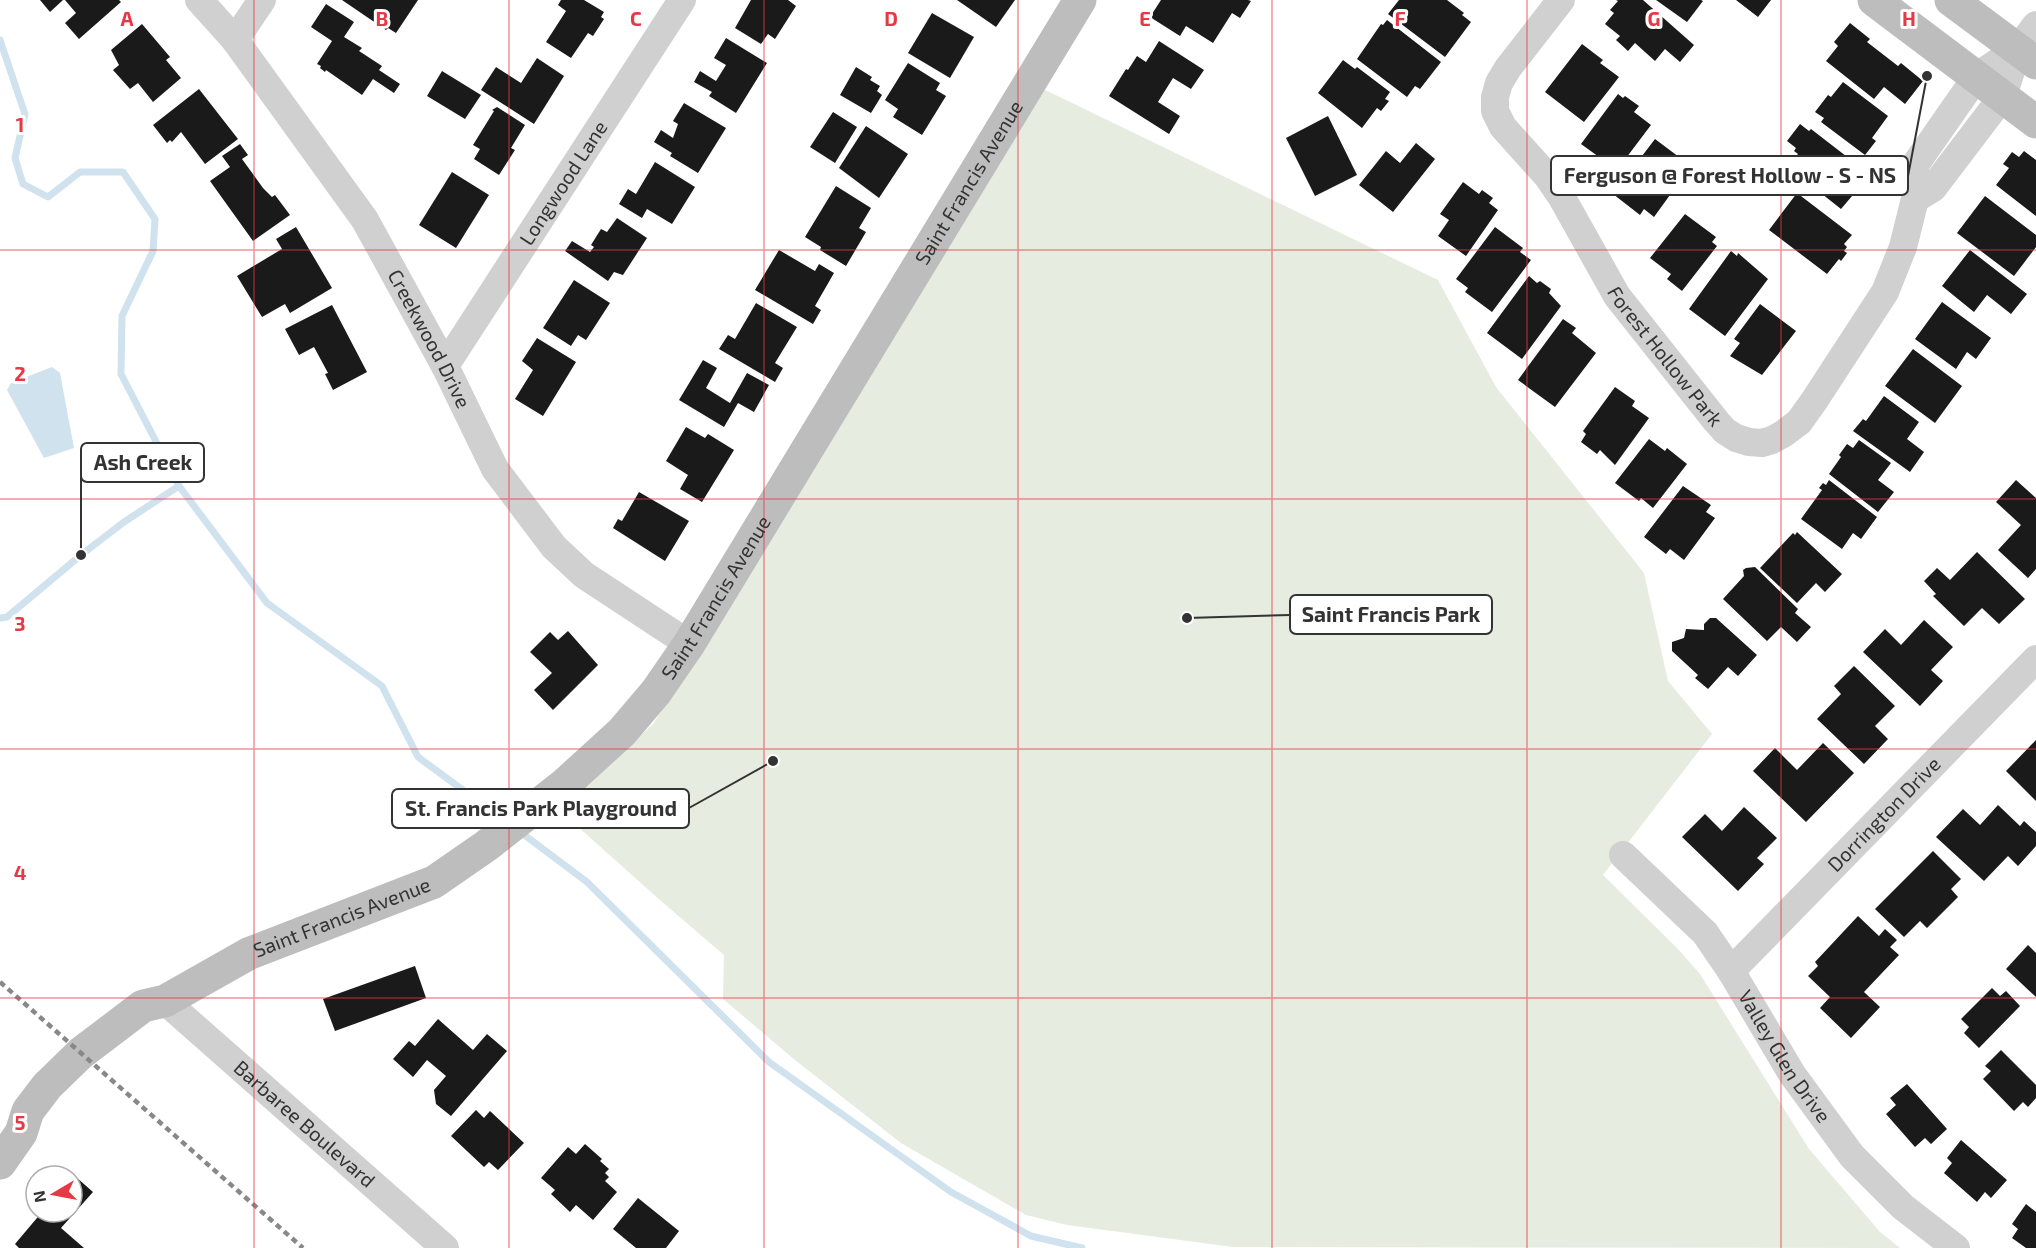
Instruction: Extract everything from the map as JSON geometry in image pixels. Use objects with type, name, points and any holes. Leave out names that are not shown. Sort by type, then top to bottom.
[{"type":"street","name":"Creekwood Drive","points":[[199,0],[235,40],[365,220],[445,366],[495,469],[554,547],[584,575],[688,644]]},
{"type":"street","points":[[235,40],[262,0]]},
{"type":"street","name":"Longwood Lane","points":[[445,366],[682,0]]},
{"type":"street","name":"Saint Francis Avenue","points":[[0,1163],[21,1133],[28,1110],[47,1086],[81,1053],[143,1006],[165,1001],[248,954],[434,882],[486,846],[565,784],[622,732],[656,692],[688,644],[1080,0]]},
{"type":"street","name":"Forest Hollow Park","points":[[1561,0],[1499,82],[1495,97],[1495,111],[1503,127],[1548,177],[1561,196],[1617,296],[1725,431],[1749,442],[1772,441],[1799,422],[1809,408],[1885,292],[1904,247],[1915,199],[1915,165],[1977,76],[2030,46]]},
{"type":"street","points":[[1874,0],[2036,122]]},
{"type":"street","points":[[1915,199],[1933,188],[2003,96],[2030,46],[1951,0]]},
{"type":"street","name":"Dorrington Drive","points":[[1731,971],[2036,659]]},
{"type":"street","name":"Valley Glen Drive","points":[[1623,855],[1705,933],[1731,971],[1792,1074],[1852,1156],[1903,1207],[1956,1248]]},
{"type":"street","name":"Barbaree Boulevard","points":[[165,1001],[445,1248]]},
{"type":"shaded area","points":[[1037,86],[1438,280],[1496,387],[1644,573],[1668,681],[1712,734],[1603,875],[1700,974],[1809,1149],[1880,1232],[1900,1248],[1233,1247],[1067,1225],[1026,1215],[901,1143],[795,1060],[723,999],[724,955],[557,808],[592,780],[653,724],[693,663]]},
{"type":"water","points":[[52,367],[60,373],[74,448],[44,458],[7,390],[11,383]]},
{"type":"building","points":[[40,0],[63,0],[50,12]]},
{"type":"building","points":[[65,0],[119,0],[121,2],[79,39],[65,23],[76,13]]},
{"type":"building","points":[[342,0],[418,0],[396,33],[388,28],[386,30]]},
{"type":"building","points":[[561,0],[584,0],[604,12],[601,17],[604,19],[593,36],[588,33],[571,58],[546,42],[566,11],[558,5]]},
{"type":"building","points":[[751,0],[788,0],[796,6],[775,39],[768,34],[761,44],[735,28]]},
{"type":"building","points":[[957,0],[1015,0],[996,27]]},
{"type":"building","points":[[1161,0],[1251,1],[1240,18],[1232,13],[1213,43],[1186,26],[1180,36],[1150,17]]},
{"type":"building","points":[[1399,0],[1447,0],[1464,13],[1462,15],[1471,22],[1445,57],[1388,14]]},
{"type":"building","points":[[1616,0],[1643,0],[1694,45],[1680,62],[1665,49],[1655,61],[1635,43],[1628,51],[1616,40],[1620,36],[1605,24],[1614,13],[1610,10],[1618,1]]},
{"type":"building","points":[[1656,0],[1701,0],[1703,1],[1687,22]]},
{"type":"building","points":[[1736,0],[1771,0],[1758,17]]},
{"type":"building","points":[[326,4],[354,22],[344,37],[362,48],[359,51],[382,66],[379,70],[400,84],[394,93],[373,79],[362,95],[320,68],[321,66],[317,64],[332,41],[311,27]]},
{"type":"building","points":[[932,13],[974,37],[950,78],[908,53]]},
{"type":"building","points":[[1387,20],[1441,62],[1420,89],[1415,86],[1407,97],[1357,59],[1381,24],[1383,25]]},
{"type":"building","points":[[1850,23],[1870,39],[1867,42],[1898,66],[1901,63],[1923,81],[1905,104],[1884,87],[1874,99],[1826,61],[1838,46],[1834,42]]},
{"type":"building","points":[[142,24],[170,57],[166,60],[181,78],[153,102],[138,83],[130,89],[113,70],[119,65],[111,50]]},
{"type":"building","points":[[726,38],[767,63],[736,113],[709,96],[712,92],[694,82],[700,71],[716,81],[726,65],[714,58]]},
{"type":"building","points":[[1159,41],[1204,70],[1191,89],[1173,78],[1158,102],[1180,116],[1169,134],[1109,96],[1137,56],[1146,62]]},
{"type":"building","points":[[1582,44],[1603,60],[1600,63],[1619,77],[1584,122],[1545,92]]},
{"type":"building","points":[[537,58],[564,76],[534,124],[481,90],[496,67],[521,83]]},
{"type":"building","points":[[1343,60],[1355,69],[1357,67],[1390,92],[1385,99],[1389,101],[1381,111],[1377,108],[1362,128],[1318,93]]},
{"type":"building","points":[[908,63],[940,83],[936,90],[946,96],[922,135],[893,117],[898,109],[885,100]]},
{"type":"building","points":[[856,67],[872,77],[870,80],[880,86],[877,91],[882,95],[871,113],[840,95]]},
{"type":"building","points":[[442,71],[481,95],[465,119],[427,96]]},
{"type":"building","points":[[1843,82],[1888,116],[1872,138],[1876,141],[1865,155],[1821,122],[1824,118],[1815,112],[1828,95],[1831,97]]},
{"type":"building","points":[[199,89],[238,139],[205,164],[181,132],[172,142],[170,140],[167,143],[153,125]]},
{"type":"building","points":[[1618,94],[1639,106],[1634,112],[1651,125],[1617,170],[1581,144]]},
{"type":"building","points":[[684,103],[726,128],[698,173],[670,156],[672,153],[654,142],[661,130],[673,138],[678,124],[673,121]]},
{"type":"building","points":[[497,107],[525,125],[511,148],[515,150],[499,175],[474,159],[480,149],[473,145],[494,111],[492,110]]},
{"type":"building","points":[[833,112],[857,127],[835,163],[810,147]]},
{"type":"building","points":[[1328,116],[1357,175],[1315,196],[1286,138]]},
{"type":"building","points":[[1800,124],[1809,131],[1811,129],[1864,170],[1852,185],[1858,189],[1841,209],[1788,167],[1798,154],[1794,151],[1796,148],[1787,141]]},
{"type":"building","points":[[866,126],[908,154],[879,198],[839,168]]},
{"type":"building","points":[[1655,139],[1691,166],[1654,217],[1644,209],[1640,215],[1613,194]]},
{"type":"building","points":[[1416,143],[1435,159],[1393,212],[1359,185],[1386,151],[1400,163]]},
{"type":"building","points":[[240,144],[248,155],[242,159],[263,188],[272,197],[275,195],[290,215],[253,241],[210,181],[230,167],[222,156]]},
{"type":"building","points":[[2024,151],[2036,160],[2036,216],[1996,185],[2009,168],[2003,164],[2012,152],[2019,157]]},
{"type":"building","points":[[655,162],[695,187],[672,224],[647,209],[642,218],[619,204],[628,189],[636,194]]},
{"type":"building","points":[[452,172],[489,195],[456,248],[419,225]]},
{"type":"building","points":[[1463,182],[1479,194],[1482,190],[1493,198],[1489,203],[1498,210],[1466,256],[1438,236],[1449,220],[1440,214]]},
{"type":"building","points":[[836,186],[871,208],[859,228],[866,232],[846,266],[820,250],[821,247],[805,237]]},
{"type":"building","points":[[1797,193],[1852,235],[1844,244],[1847,247],[1844,251],[1847,253],[1827,274],[1769,230]]},
{"type":"building","points":[[1985,196],[2036,235],[2036,247],[2014,276],[1957,233]]},
{"type":"building","points":[[1685,214],[1716,237],[1712,242],[1717,246],[1682,291],[1667,279],[1671,274],[1650,258]]},
{"type":"building","points":[[617,218],[647,238],[623,275],[614,272],[608,281],[565,251],[572,241],[590,252],[594,247],[591,245],[601,229],[607,232]]},
{"type":"building","points":[[296,227],[332,288],[290,313],[285,304],[262,317],[237,276],[282,249],[276,239]]},
{"type":"building","points":[[1495,227],[1523,248],[1520,252],[1531,260],[1492,312],[1465,292],[1468,288],[1456,279]]},
{"type":"building","points":[[779,250],[815,271],[819,264],[834,273],[815,306],[821,310],[813,324],[755,290]]},
{"type":"building","points":[[1970,250],[2027,294],[2011,314],[1987,295],[1974,312],[1942,286]]},
{"type":"building","points":[[1731,251],[1737,256],[1738,253],[1768,279],[1725,336],[1689,309]]},
{"type":"building","points":[[1529,276],[1537,283],[1540,281],[1551,289],[1549,293],[1561,306],[1522,359],[1487,333]]},
{"type":"building","points":[[574,280],[610,303],[586,340],[578,335],[571,346],[543,328]]},
{"type":"building","points":[[1942,302],[1991,338],[1976,359],[1967,352],[1956,369],[1915,339]]},
{"type":"building","points":[[756,303],[797,327],[775,363],[783,368],[775,382],[719,349],[728,335],[735,339]]},
{"type":"building","points":[[1760,304],[1796,331],[1762,375],[1730,356],[1740,343],[1734,339]]},
{"type":"building","points":[[332,305],[367,372],[333,390],[325,374],[328,373],[314,347],[299,355],[285,329]]},
{"type":"building","points":[[1563,319],[1576,328],[1572,333],[1596,353],[1555,407],[1518,380]]},
{"type":"building","points":[[537,338],[576,362],[543,416],[515,399],[533,370],[522,361]]},
{"type":"building","points":[[1913,349],[1962,386],[1935,423],[1885,386]]},
{"type":"building","points":[[703,360],[717,368],[706,388],[730,403],[747,373],[769,385],[754,412],[738,403],[724,427],[679,400]]},
{"type":"building","points":[[1615,387],[1635,401],[1632,406],[1649,418],[1615,465],[1600,450],[1597,454],[1581,442],[1586,434],[1583,431]]},
{"type":"building","points":[[1884,396],[1919,422],[1907,439],[1924,452],[1910,472],[1853,431],[1863,419],[1866,421]]},
{"type":"building","points":[[686,427],[705,438],[708,434],[734,450],[702,502],[680,489],[688,475],[666,461]]},
{"type":"building","points":[[1649,439],[1665,451],[1667,448],[1687,464],[1653,508],[1641,498],[1639,501],[1615,483]]},
{"type":"building","points":[[1859,440],[1891,463],[1878,480],[1894,492],[1878,512],[1829,474],[1847,444],[1853,448]]},
{"type":"building","points":[[1829,480],[1877,517],[1861,539],[1853,533],[1842,549],[1801,519],[1822,490],[1819,488],[1823,483],[1826,485]]},
{"type":"building","points":[[2016,480],[2036,498],[2036,569],[2028,578],[1998,550],[2021,525],[1996,502]]},
{"type":"building","points":[[1683,486],[1711,505],[1706,512],[1715,518],[1684,560],[1670,549],[1666,554],[1644,537]]},
{"type":"building","points":[[639,492],[689,521],[665,561],[613,528],[618,519],[622,521]]},
{"type":"building","points":[[1797,532],[1842,574],[1825,592],[1816,583],[1797,603],[1760,568],[1793,533],[1795,535]]},
{"type":"building","points":[[1977,552],[2025,599],[1999,624],[1982,608],[1964,626],[1933,596],[1936,594],[1924,581],[1937,568],[1950,580]]},
{"type":"building","points":[[1755,567],[1798,609],[1795,613],[1811,627],[1797,642],[1781,627],[1767,641],[1723,599],[1744,576],[1743,570]]},
{"type":"building","points":[[1710,618],[1716,618],[1757,655],[1738,676],[1728,667],[1708,689],[1695,678],[1698,675],[1672,651],[1672,642],[1684,638],[1686,629],[1704,630],[1704,624]]},
{"type":"building","points":[[1924,620],[1953,647],[1931,670],[1943,681],[1920,706],[1863,652],[1885,629],[1901,645]]},
{"type":"building","points":[[568,631],[598,665],[553,710],[534,690],[552,673],[530,652],[550,632],[558,640]]},
{"type":"building","points":[[1854,666],[1895,706],[1875,726],[1888,739],[1864,764],[1817,719],[1841,694],[1834,686]]},
{"type":"building","points":[[2036,740],[2036,801],[2006,771]]},
{"type":"building","points":[[1823,743],[1854,773],[1806,822],[1753,771],[1775,748],[1797,770]]},
{"type":"building","points":[[1998,805],[2020,826],[2024,821],[2036,832],[2036,846],[2018,866],[2008,856],[1984,881],[1936,837],[1963,809],[1980,825]]},
{"type":"building","points":[[1744,807],[1777,838],[1757,858],[1764,864],[1738,891],[1682,837],[1705,814],[1722,831]]},
{"type":"building","points":[[1933,851],[1961,879],[1951,889],[1958,897],[1927,928],[1920,921],[1904,937],[1875,909]]},
{"type":"building","points":[[1858,916],[1879,936],[1885,929],[1897,940],[1890,947],[1899,955],[1864,992],[1880,1007],[1851,1038],[1820,1008],[1830,997],[1808,976],[1818,966],[1815,962]]},
{"type":"building","points":[[2028,945],[2036,953],[2036,997],[2006,969]]},
{"type":"building","points":[[415,966],[426,998],[335,1031],[323,999]]},
{"type":"building","points":[[1992,988],[2000,996],[2006,991],[2020,1006],[1979,1048],[1964,1033],[1969,1027],[1961,1019]]},
{"type":"building","points":[[438,1019],[473,1050],[487,1034],[507,1051],[451,1116],[436,1104],[434,1090],[446,1076],[427,1060],[413,1077],[393,1059],[409,1041],[415,1046]]},
{"type":"building","points":[[2001,1050],[2036,1085],[2036,1098],[2028,1107],[2023,1102],[2014,1111],[1983,1079],[1991,1071],[1985,1066]]},
{"type":"building","points":[[1907,1084],[1947,1129],[1931,1144],[1925,1138],[1915,1147],[1886,1114],[1896,1105],[1890,1098]]},
{"type":"building","points":[[476,1110],[484,1118],[490,1111],[524,1143],[498,1170],[489,1162],[484,1167],[451,1136]]},
{"type":"building","points":[[1961,1140],[2007,1180],[1991,1198],[1985,1192],[1977,1202],[1944,1173],[1952,1163],[1947,1158]]},
{"type":"building","points":[[585,1144],[602,1159],[600,1161],[609,1169],[605,1173],[609,1177],[605,1181],[617,1192],[593,1220],[576,1205],[570,1212],[551,1194],[555,1190],[541,1178],[568,1147],[576,1154]]},
{"type":"building","points":[[84,1184],[93,1192],[84,1202]]},
{"type":"building","points":[[638,1198],[679,1231],[666,1248],[636,1248],[613,1229]]},
{"type":"building","points":[[2026,1204],[2036,1212],[2036,1248],[2026,1248],[2012,1238],[2018,1229],[2012,1224]]},
{"type":"building","points":[[32,1224],[65,1224],[61,1228],[84,1248],[19,1248],[15,1244]]},
{"type":"waterway","points":[[0,40],[25,114],[15,158],[23,184],[48,197],[80,172],[123,172],[155,219],[153,251],[122,316],[121,374],[179,486],[267,603],[382,686],[418,757],[505,821]]},
{"type":"waterway","points":[[0,618],[7,617],[124,522],[179,486]]},
{"type":"waterway","points":[[519,831],[587,882],[769,1062],[951,1192],[1031,1236],[1082,1248]]},
{"type":"railway","points":[[0,982],[303,1248]]},
{"type":"place","name":"Ferguson @ Forest Hollow - S - NS","points":[[1927,76]]},
{"type":"place","name":"Ash Creek","points":[[81,555]]},
{"type":"place","name":"Saint Francis Park","points":[[1187,618]]},
{"type":"place","name":"St. Francis Park Playground","points":[[773,761]]}]
